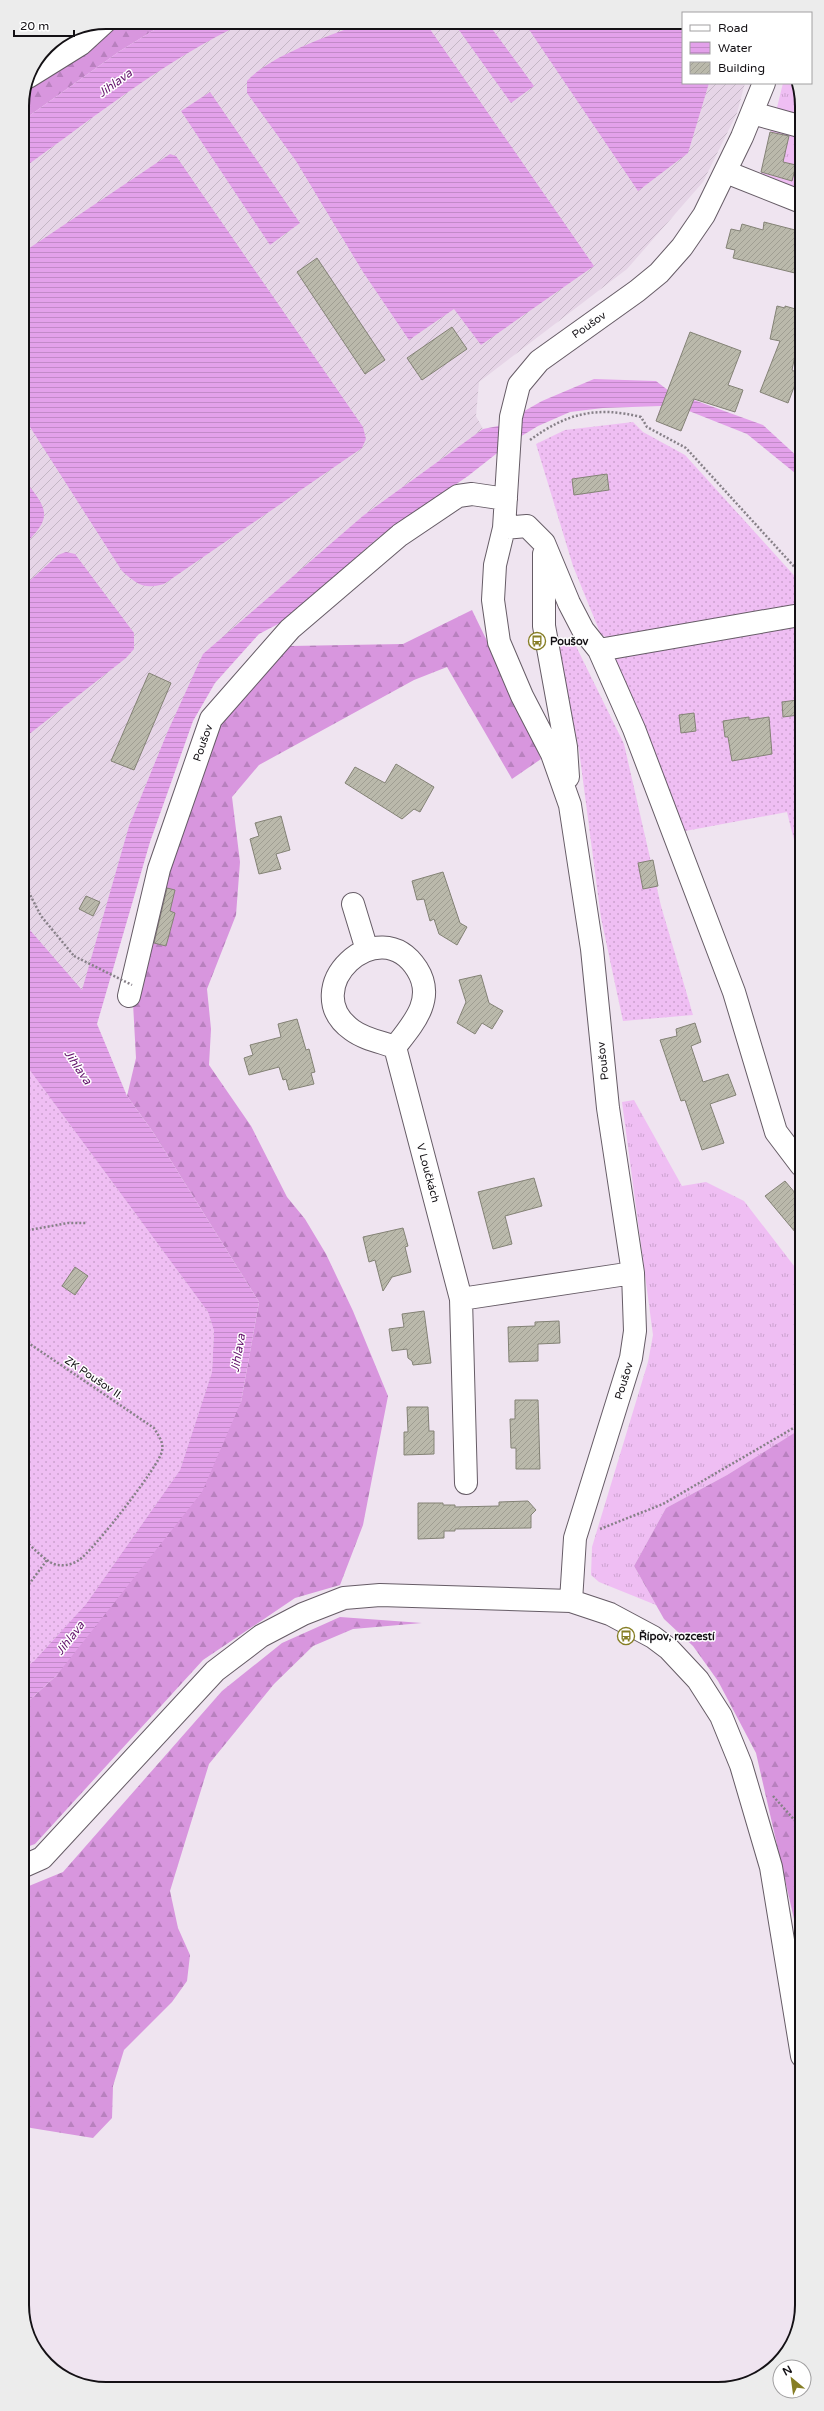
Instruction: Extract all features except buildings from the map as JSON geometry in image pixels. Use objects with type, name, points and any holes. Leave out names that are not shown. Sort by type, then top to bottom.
[{"type":"street","points":[[37,71],[81,44],[96,30]]},
{"type":"street","name":"Poušov","points":[[571,1601],[575,1538],[631,1358],[636,1331],[633,1273],[608,1108],[592,949],[570,805],[552,754],[522,696],[499,642],[493,600],[495,565],[504,528],[506,499],[518,447],[514,400],[524,377],[539,361],[659,273],[682,247],[704,215],[726,172],[764,84]]},
{"type":"street","points":[[752,113],[795,125]]},
{"type":"street","points":[[726,172],[795,199]]},
{"type":"street","name":"Poušov","points":[[130,991],[159,869],[211,719],[290,629],[400,535],[458,496],[472,494],[506,499]]},
{"type":"street","points":[[504,528],[527,526],[544,542],[569,603],[583,630],[598,650],[634,728],[734,992],[776,1132],[795,1158]]},
{"type":"street","points":[[544,542],[544,626],[566,747],[570,805]]},
{"type":"street","points":[[598,650],[795,616]]},
{"type":"street","points":[[353,904],[367,950]]},
{"type":"street","points":[[388,949],[403,955],[415,965],[424,985],[425,995],[419,1016],[395,1047],[352,1030],[338,1013],[334,991],[340,970],[356,954],[367,950],[388,949]]},
{"type":"street","name":"V Loučkách","points":[[395,1047],[461,1299],[466,1483]]},
{"type":"street","points":[[461,1299],[633,1273]]},
{"type":"street","points":[[29,1864],[42,1858],[215,1671],[261,1636],[303,1614],[344,1598],[380,1595],[571,1601],[610,1614],[653,1637],[669,1649],[698,1680],[721,1716],[741,1765],[771,1867],[795,2013]]},
{"type":"path","points":[[518,447],[545,430],[579,414],[620,411],[641,416],[647,427],[686,448],[795,568]]},
{"type":"path","points":[[29,893],[41,916],[74,956],[130,991]]},
{"type":"path","points":[[29,1230],[68,1223],[86,1223]]},
{"type":"path","name":"ZK Poušov II.","points":[[29,1343],[154,1428],[162,1442],[162,1451],[155,1466],[110,1525],[80,1560],[67,1565],[56,1565],[47,1560]]},
{"type":"path","points":[[575,1538],[663,1504],[795,1428]]},
{"type":"path","points":[[29,1544],[47,1560],[29,1584]]},
{"type":"shaded area","points":[[231,29],[682,29],[682,84],[745,84],[737,113],[703,182],[627,269],[479,382],[476,416],[483,429],[364,515],[167,733],[129,826],[82,991],[29,929],[29,164],[165,65],[213,37]]},
{"type":"green space","points":[[156,29],[120,51],[29,116],[30,91],[39,67],[51,51],[63,42],[76,35],[91,30]]},
{"type":"green space","points":[[783,84],[792,84],[795,106],[795,194],[757,179],[761,173]]},
{"type":"green space","points":[[633,422],[643,432],[685,455],[795,576],[795,609],[609,638],[601,635],[573,566],[536,444],[565,430]]},
{"type":"green space","points":[[472,610],[516,701],[541,759],[512,779],[447,667],[414,680],[259,765],[232,797],[240,862],[236,915],[207,989],[211,1029],[209,1065],[251,1126],[287,1197],[305,1219],[326,1254],[353,1311],[388,1396],[363,1525],[340,1585],[295,1598],[203,1660],[35,1844],[29,1846],[29,1700],[56,1676],[241,1402],[259,1302],[153,1132],[127,1096],[136,1058],[132,985],[218,722],[290,646],[403,644]]},
{"type":"green space","points":[[795,626],[795,844],[787,812],[680,832],[612,662],[616,654]]},
{"type":"green space","points":[[572,638],[624,744],[661,906],[693,1015],[623,1021],[601,918],[579,750],[557,642]]},
{"type":"green space","points":[[29,1069],[208,1312],[214,1331],[212,1372],[180,1470],[86,1604],[34,1661],[29,1664]]},
{"type":"green space","points":[[634,1100],[682,1186],[706,1182],[744,1201],[795,1267],[795,1433],[727,1475],[666,1508],[634,1566],[656,1605],[599,1582],[591,1575],[592,1547],[648,1362],[653,1335],[622,1102]]},
{"type":"green space","points":[[795,1432],[795,1923],[756,1753],[718,1681],[693,1646],[664,1619],[634,1566],[666,1508],[727,1475]]},
{"type":"green space","points":[[340,1617],[422,1623],[353,1629],[313,1646],[274,1684],[209,1764],[170,1891],[178,1928],[190,1955],[187,1981],[172,2002],[124,2050],[113,2086],[112,2118],[93,2138],[29,2128],[29,1886],[63,1872],[222,1691],[282,1643]]},
{"type":"water","name":"Jihlava","points":[[156,29],[232,29],[158,72],[29,164],[29,116],[120,51]]},
{"type":"water","points":[[347,29],[430,29],[594,266],[481,345],[454,309],[409,340],[363,272],[296,161],[247,93],[247,81],[258,71],[286,54]]},
{"type":"water","points":[[492,29],[534,86],[511,103],[459,30]]},
{"type":"water","points":[[529,29],[682,29],[682,84],[709,84],[688,153],[638,191]]},
{"type":"water","points":[[210,92],[300,223],[270,245],[181,111]]},
{"type":"water","points":[[170,154],[176,156],[363,427],[366,439],[362,448],[164,584],[157,586],[141,585],[122,571],[29,425],[29,248]]},
{"type":"water","name":"Jihlava","points":[[594,379],[656,381],[669,391],[763,425],[795,454],[795,473],[747,434],[689,411],[681,431],[656,421],[661,406],[603,408],[570,412],[538,426],[510,443],[468,476],[378,538],[282,622],[259,634],[215,683],[193,721],[150,842],[97,1024],[127,1096],[153,1132],[259,1302],[241,1402],[202,1492],[56,1676],[29,1700],[29,1664],[34,1661],[86,1604],[180,1470],[212,1372],[214,1331],[208,1312],[29,1069],[29,929],[82,990],[129,826],[167,733],[203,654],[364,515],[483,429],[498,426],[542,401]]},
{"type":"water","points":[[29,486],[38,497],[44,512],[40,527],[29,540]]},
{"type":"water","points":[[66,552],[75,554],[134,633],[134,649],[126,658],[29,734],[29,582],[58,555]]},
{"type":"place","name":"Poušov","points":[[537,641]]},
{"type":"place","name":"Řípov, rozcestí","points":[[626,1636]]}]
